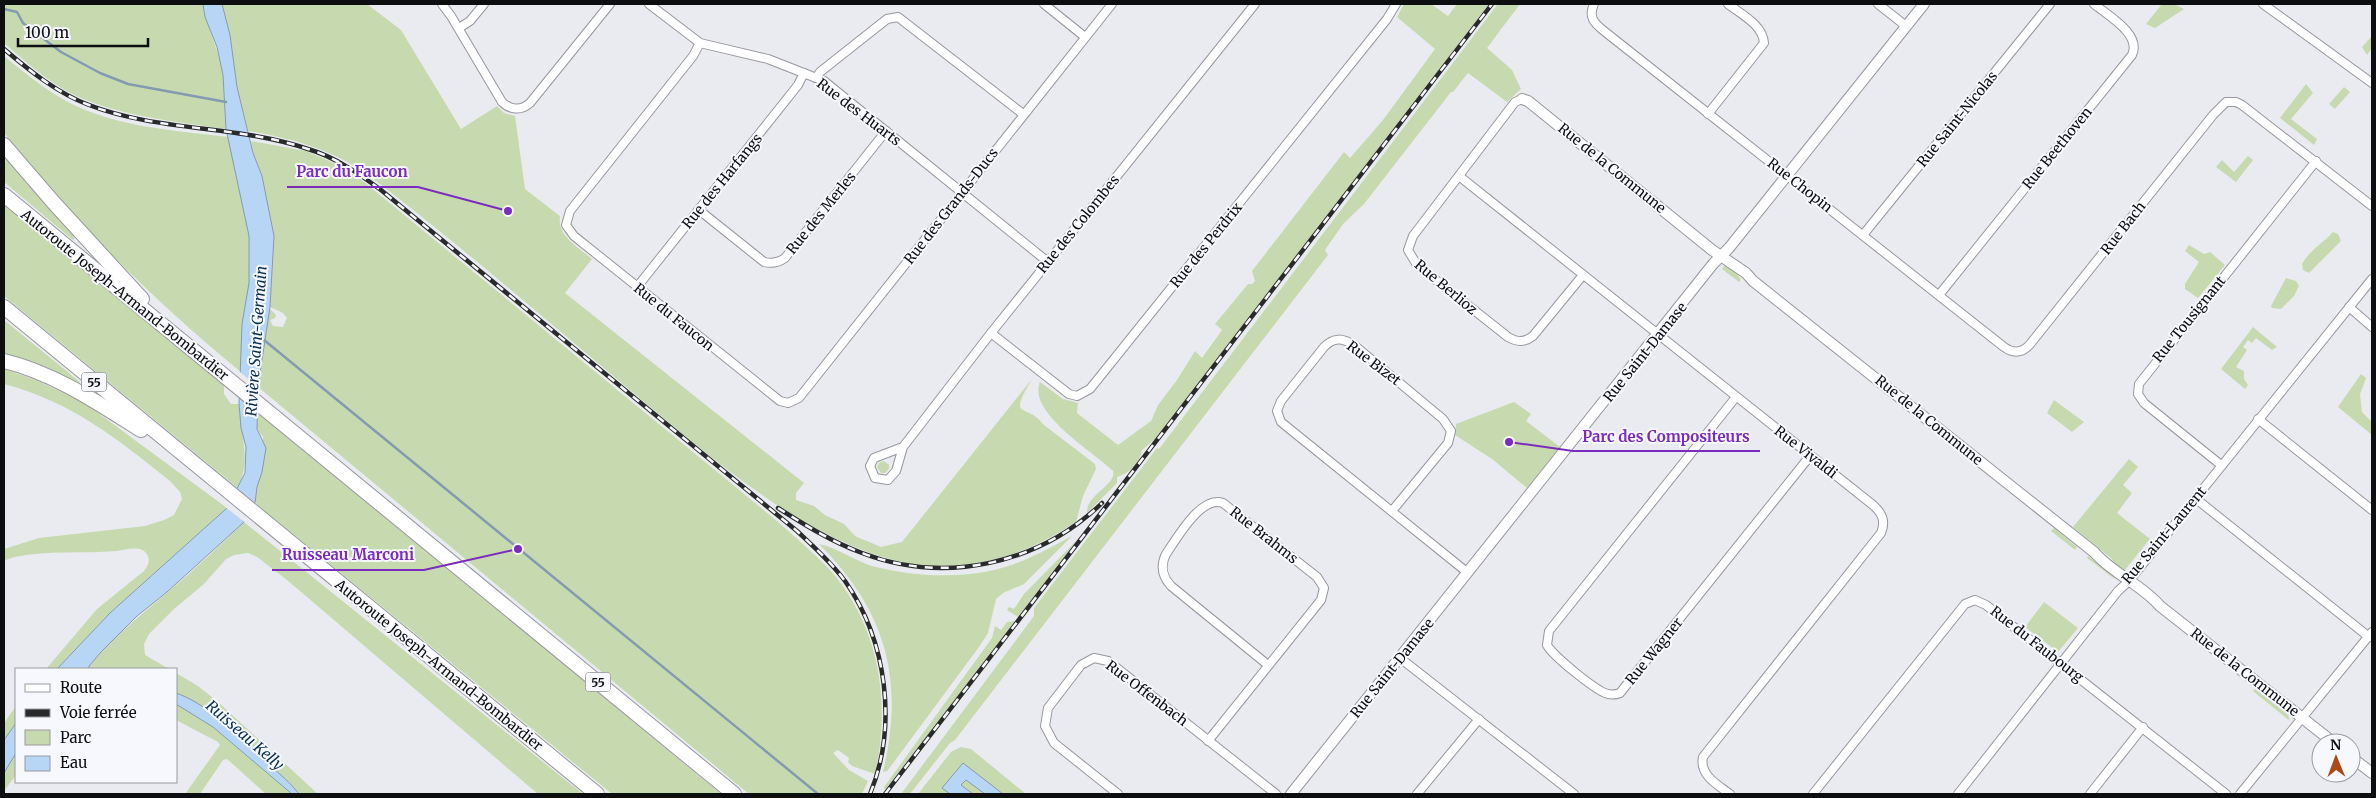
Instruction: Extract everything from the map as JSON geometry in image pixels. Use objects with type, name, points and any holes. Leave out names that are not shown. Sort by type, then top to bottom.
[{"type":"highway","points":[[4,145],[54,203],[176,336]]},
{"type":"highway","name":"Autoroute Joseph-Armand-Bombardier","points":[[4,194],[734,794]]},
{"type":"highway","name":"Autoroute Joseph-Armand-Bombardier","points":[[4,307],[597,794]]},
{"type":"highway","points":[[4,361],[64,384],[185,456]]},
{"type":"street","points":[[442,4],[459,28],[502,102],[516,109],[524,108],[530,104],[610,4]]},
{"type":"street","points":[[459,28],[470,21],[484,4]]},
{"type":"street","name":"Rue des Huarts","points":[[649,4],[700,43],[768,59],[824,81],[1048,262]]},
{"type":"street","points":[[1044,4],[1085,37]]},
{"type":"street","name":"Rue des Grands-Ducs","points":[[787,403],[799,398],[1112,4]]},
{"type":"street","name":"Rue des Colombes","points":[[903,447],[874,458],[870,466],[876,478],[888,480],[894,475],[903,447],[991,333],[1255,4]]},
{"type":"street","name":"Rue des Perdrix","points":[[991,333],[1064,392],[1077,396],[1090,389],[1381,27],[1396,4]]},
{"type":"street","points":[[1708,114],[1764,43],[1760,30],[1728,4]]},
{"type":"street","points":[[1878,4],[1906,26]]},
{"type":"street","name":"Rue Saint-Damase","points":[[1291,794],[1924,4]]},
{"type":"street","name":"Rue Saint-Nicolas","points":[[1864,235],[2050,4]]},
{"type":"street","name":"Rue Beethoven","points":[[1939,295],[2132,55],[2134,47],[2132,37],[2094,4]]},
{"type":"street","points":[[2263,4],[2372,83]]},
{"type":"street","name":"Rue Chopin","points":[[1592,8],[1592,20],[1599,27],[2008,350],[2018,352]]},
{"type":"street","points":[[816,78],[820,72],[887,19],[898,17],[1023,114]]},
{"type":"street","name":"Rue du Faucon","points":[[700,43],[693,56],[570,211],[566,225],[574,236],[637,287],[780,401],[787,403]]},
{"type":"street","name":"Rue des Harfangs","points":[[637,287],[798,85],[804,73]]},
{"type":"street","name":"Rue Berlioz","points":[[1522,99],[1516,102],[1410,240],[1408,250],[1417,265],[1508,337],[1518,342],[1524,342],[1532,336],[1582,275]]},
{"type":"street","name":"Rue de la Commune","points":[[1522,99],[1528,101],[1712,250],[1722,256],[2129,581],[2139,586],[2160,606],[2322,733]]},
{"type":"street","name":"Rue Bach","points":[[2018,352],[2025,350],[2032,343],[2213,115],[2226,102],[2236,102],[2242,105],[2316,161]]},
{"type":"street","name":"Rue des Merles","points":[[698,210],[764,262],[771,264],[779,262],[785,258],[886,131]]},
{"type":"street","points":[[2316,161],[2372,206]]},
{"type":"street","name":"Rue Tousignant","points":[[2221,465],[2144,403],[2138,394],[2139,384],[2316,161]]},
{"type":"street","name":"Rue Vivaldi","points":[[1459,176],[1880,511],[1883,519],[1883,530],[1703,757],[1702,767],[1709,778],[1730,794]]},
{"type":"street","name":"Rue Saint-Laurent","points":[[1958,794],[2120,588],[2129,581],[2372,278]]},
{"type":"street","points":[[2348,308],[2372,327]]},
{"type":"street","name":"Rue Bizet","points":[[1392,512],[1444,448],[1450,439],[1451,431],[1443,419],[1354,344],[1342,340],[1332,340],[1324,347],[1282,401],[1277,411],[1278,418],[1284,425],[1392,512],[1468,573]]},
{"type":"street","name":"Rue Wagner","points":[[1736,397],[1549,632],[1547,645],[1563,662],[1600,691],[1611,695],[1620,693],[1810,456]]},
{"type":"street","points":[[2258,419],[2372,510]]},
{"type":"street","points":[[2195,498],[2370,635],[2240,794]]},
{"type":"street","name":"Rue Brahms","points":[[1208,741],[1321,600],[1324,588],[1322,583],[1223,503],[1218,501],[1205,504],[1166,554],[1163,560],[1163,575],[1171,586],[1268,665]]},
{"type":"street","name":"Rue du Faubourg","points":[[1813,794],[1968,601],[1975,600],[1981,601],[2226,794]]},
{"type":"street","name":"Rue Offenbach","points":[[1118,794],[1054,743],[1047,733],[1044,720],[1048,708],[1085,661],[1099,658],[1108,662],[1276,794]]},
{"type":"street","points":[[1400,658],[1574,794]]},
{"type":"street","points":[[1418,794],[1479,719]]},
{"type":"street","points":[[2090,794],[2143,728]]},
{"type":"street","points":[[2361,765],[2372,774]]},
{"type":"green space","points":[[4,4],[203,4],[223,75],[226,129],[129,113],[91,102],[64,90],[37,71],[4,43]]},
{"type":"green space","points":[[222,4],[367,4],[401,30],[461,129],[497,106],[504,113],[515,116],[525,189],[560,216],[560,223],[565,235],[592,259],[565,293],[804,483],[796,493],[796,500],[814,506],[825,515],[844,524],[855,536],[881,547],[902,542],[1032,379],[1021,401],[1020,406],[1022,409],[1037,418],[1095,464],[1096,469],[1083,496],[1076,522],[1036,545],[993,560],[971,564],[925,566],[902,562],[864,550],[826,534],[790,513],[754,490],[720,464],[465,251],[367,174],[324,151],[280,137],[248,131],[237,87],[230,35]]},
{"type":"green space","points":[[1404,4],[1431,4],[1448,16],[1457,4],[1489,4],[1155,439],[1142,450],[1137,463],[1130,470],[1117,477],[1117,483],[1087,513],[1091,500],[1110,481],[1113,471],[1052,419],[1043,406],[1039,394],[1040,382],[1063,399],[1078,403],[1077,413],[1118,445],[1151,421],[1158,405],[1177,380],[1195,351],[1202,358],[1222,330],[1215,324],[1248,284],[1252,284],[1255,281],[1252,271],[1344,152],[1350,158],[1383,120],[1435,49],[1397,17]]},
{"type":"green space","points":[[1520,4],[1487,48],[1512,70],[1521,89],[1507,102],[1468,73],[1451,92],[1364,204],[1343,224],[1325,250],[1328,255],[955,740],[950,743],[910,794],[901,794],[1034,616],[1034,608],[1157,448],[1159,449],[1497,5]]},
{"type":"green space","points":[[2162,4],[2174,4],[2184,9],[2155,28],[2146,24]]},
{"type":"green space","points":[[2372,36],[2372,48],[2367,55],[2362,47]]},
{"type":"green space","points":[[4,56],[56,95],[96,114],[118,121],[162,129],[229,137],[249,236],[249,283],[242,324],[242,373],[166,307],[111,254],[4,133]]},
{"type":"green space","points":[[2306,84],[2313,93],[2291,119],[2317,139],[2314,145],[2280,118]]},
{"type":"green space","points":[[2344,87],[2350,92],[2335,109],[2329,104]]},
{"type":"green space","points":[[251,141],[306,151],[334,163],[358,177],[777,521],[830,570],[847,592],[860,616],[870,641],[881,693],[880,747],[875,774],[852,766],[848,762],[849,758],[838,750],[833,753],[849,770],[868,781],[862,794],[749,794],[258,387],[270,309],[276,315],[275,318],[270,320],[273,326],[283,327],[287,318],[283,313],[270,307],[274,236],[262,176],[253,153]]},
{"type":"green space","points":[[4,152],[76,235],[73,240],[4,182]]},
{"type":"green space","points":[[2248,156],[2253,160],[2236,182],[2216,167],[2222,160],[2234,172]]},
{"type":"green space","points":[[4,205],[224,384],[224,394],[231,404],[239,404],[245,456],[242,477],[238,488],[4,296]]},
{"type":"green space","points":[[2333,232],[2338,234],[2341,241],[2309,273],[2303,270],[2302,264],[2305,259]]},
{"type":"green space","points":[[2189,245],[2204,254],[2210,252],[2225,265],[2198,298],[2185,289],[2185,284],[2199,262],[2185,251]]},
{"type":"green space","points":[[1725,265],[1736,272],[1741,280],[1739,282],[1722,269]]},
{"type":"green space","points":[[2286,278],[2296,281],[2299,286],[2294,296],[2281,309],[2272,308],[2271,306]]},
{"type":"green space","points":[[4,320],[80,382],[77,386],[4,355]]},
{"type":"green space","points":[[2253,327],[2277,347],[2272,350],[2256,338],[2252,343],[2248,340],[2243,347],[2247,350],[2236,367],[2244,371],[2244,379],[2248,385],[2245,389],[2221,369]]},
{"type":"green space","points":[[4,369],[36,380],[86,404],[227,508],[110,613],[58,668],[47,668],[97,609],[144,571],[148,563],[148,556],[144,551],[134,549],[27,555],[4,561],[4,549],[39,538],[145,526],[174,515],[182,499],[180,492],[170,481],[131,450],[92,423],[51,401],[4,384]]},
{"type":"green space","points":[[2361,374],[2366,378],[2360,394],[2362,412],[2372,422],[2372,435],[2338,407]]},
{"type":"green space","points":[[2054,400],[2084,422],[2072,432],[2047,413]]},
{"type":"green space","points":[[1514,402],[1531,414],[1526,421],[1560,447],[1527,488],[1492,459],[1455,435],[1456,424]]},
{"type":"green space","points":[[257,411],[721,794],[612,794],[255,503],[257,487],[262,472],[263,437],[257,429]]},
{"type":"green space","points":[[2129,459],[2138,467],[2123,485],[2132,493],[2117,513],[2150,539],[2124,571],[2073,527]]},
{"type":"green space","points":[[884,461],[889,465],[889,469],[885,473],[881,473],[877,467],[880,462]]},
{"type":"green space","points":[[244,522],[583,794],[538,794],[287,580],[257,557],[248,553],[234,555],[226,559],[204,584],[174,609],[149,634],[144,644],[145,655],[167,668],[89,668],[117,637]]},
{"type":"green space","points":[[2054,528],[2077,547],[2075,550],[2051,531]]},
{"type":"green space","points":[[1072,536],[1024,584],[1003,593],[996,599],[988,633],[979,647],[891,766],[887,771],[883,772],[892,707],[890,677],[884,648],[874,621],[860,595],[842,569],[819,544],[833,548],[872,566],[917,574],[964,575],[994,570],[1014,564]]},
{"type":"green space","points":[[1077,540],[1018,617],[1007,610],[1009,607],[1014,609],[1024,594]]},
{"type":"green space","points":[[2088,556],[2113,576],[2116,580],[2087,558]]},
{"type":"green space","points":[[2044,602],[2078,628],[2058,652],[2025,627]]},
{"type":"green space","points":[[1015,621],[885,790],[884,787],[992,638],[995,626],[1001,630],[1007,622]]},
{"type":"green space","points":[[178,674],[198,686],[218,702],[318,794],[299,794],[218,718],[178,694]]},
{"type":"green space","points":[[2255,689],[2288,715],[2290,721],[2253,691]]},
{"type":"green space","points":[[178,705],[213,727],[292,794],[266,794],[227,759],[223,760],[200,794],[185,794],[220,745],[218,742],[178,721]]},
{"type":"green space","points":[[15,707],[15,724],[4,740],[4,723]]},
{"type":"green space","points":[[961,747],[971,749],[1026,794],[918,794],[951,752]]},
{"type":"green space","points":[[15,755],[15,776],[4,791],[4,773]]},
{"type":"water","name":"Rivière Saint-Germain","points":[[203,4],[222,4],[230,35],[237,87],[253,153],[262,176],[274,236],[270,307],[258,387],[257,429],[266,448],[255,503],[244,522],[167,592],[137,616],[102,651],[89,668],[58,668],[110,613],[227,508],[245,473],[246,447],[241,428],[239,404],[242,324],[249,283],[249,236],[226,129],[223,75],[217,47],[205,17]]},
{"type":"water","points":[[178,694],[197,703],[218,718],[299,794],[292,794],[213,727],[178,705]]},
{"type":"water","points":[[15,724],[15,755],[4,773],[4,740]]},
{"type":"water","points":[[963,763],[1003,794],[985,794],[966,780],[961,785],[973,794],[950,794],[942,788]]},
{"type":"pier","points":[[239,371],[260,389],[260,413],[238,395]]},
{"type":"pier","points":[[236,487],[257,504],[246,523],[225,507]]},
{"type":"waterway","points":[[4,9],[17,12],[23,23],[61,52],[100,73],[128,84],[226,102]]},
{"type":"waterway","name":"Rivière Saint-Germain","points":[[264,340],[818,794]]},
{"type":"railway","points":[[885,794],[1492,4]]},
{"type":"railway","points":[[4,49],[55,88],[89,105],[143,120],[281,141],[318,152],[346,166],[381,190],[797,531],[828,561],[845,581],[871,630],[879,657],[884,684],[884,740],[879,768],[870,794]]},
{"type":"railway","points":[[778,508],[829,538],[862,553],[894,563],[926,567],[958,567],[990,563],[1020,554],[1050,541],[1077,524],[1102,503]]},
{"type":"place","name":"Parc du Faucon","points":[[508,211]]},
{"type":"place","name":"Parc des Compositeurs","points":[[1509,442]]},
{"type":"place","name":"Ruisseau Marconi","points":[[518,549]]},
{"type":"water label","name":"Ruisseau Kelly","points":[[245,735]]}]
